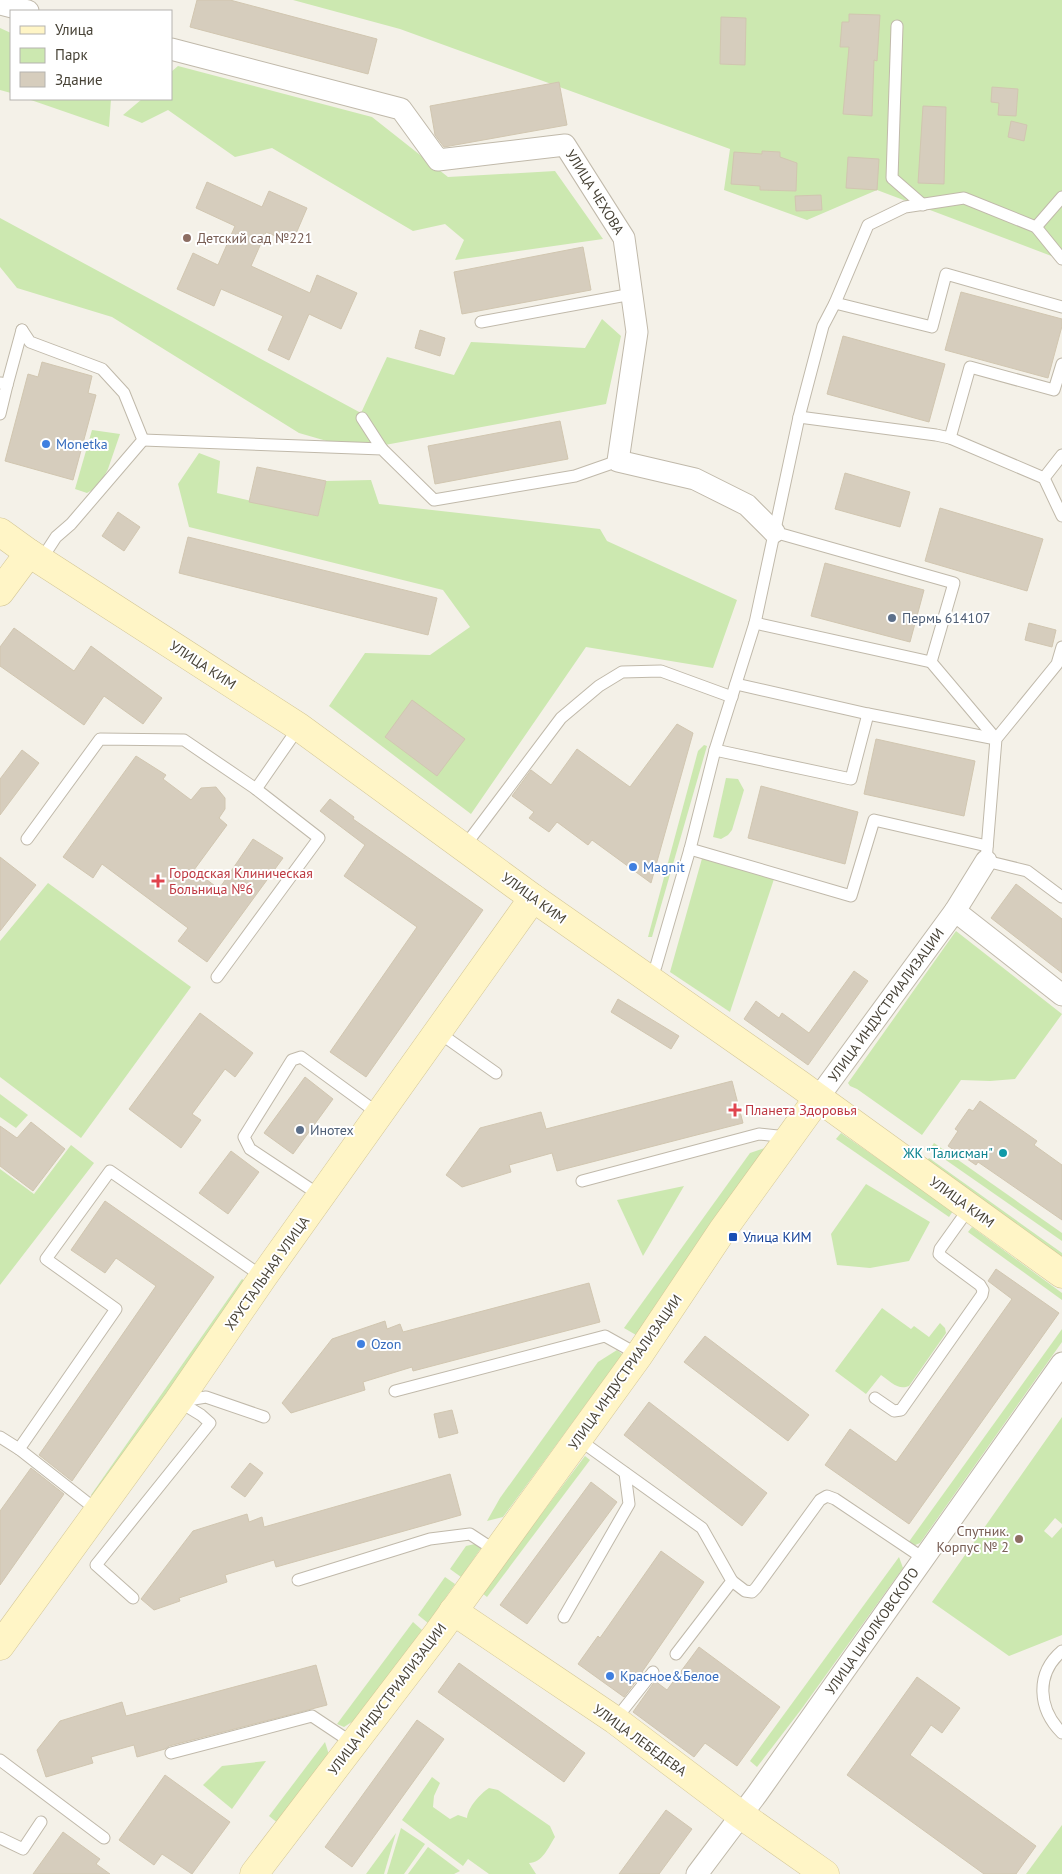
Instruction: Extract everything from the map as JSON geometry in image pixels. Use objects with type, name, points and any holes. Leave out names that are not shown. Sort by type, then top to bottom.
[{"type":"street","points":[[0,4],[24,10]]},
{"type":"street","name":"УЛИЦА ЧЕХОВА","points":[[172,49],[401,109],[438,160],[565,144],[624,238],[637,332],[618,461]]},
{"type":"street","points":[[618,461],[695,479],[747,505],[774,532]]},
{"type":"street","name":"УЛИЦА КИМ","points":[[0,532],[35,557],[299,727],[533,898],[818,1098],[1062,1274]]},
{"type":"street","points":[[0,592],[35,557]]},
{"type":"street","name":"УЛИЦА ИНДУСТРИАЛИЗАЦИИ","points":[[254,1874],[453,1611],[639,1355],[722,1231],[955,911],[986,854]]},
{"type":"street","name":"ХРУСТАЛЬНАЯ УЛИЦА","points":[[0,1646],[178,1401],[263,1277],[300,1237],[321,1196],[533,898]]},
{"type":"street","points":[[955,911],[1062,995]]},
{"type":"street","name":"УЛИЦА ЦИОЛКОВСКОГО","points":[[698,1874],[1062,1363]]},
{"type":"street","name":"УЛИЦА ЛЕБЕДЕВА","points":[[453,1611],[614,1720],[741,1815],[825,1874]]},
{"type":"lane","points":[[897,26],[892,178],[923,205]]},
{"type":"lane","points":[[1036,227],[1062,197]]},
{"type":"lane","points":[[650,981],[690,849],[715,750],[755,623],[799,416],[823,326],[835,303],[868,225],[905,208],[964,198],[1036,227],[1062,259]]},
{"type":"lane","points":[[835,303],[932,327],[946,274],[1062,307]]},
{"type":"lane","points":[[481,322],[632,294]]},
{"type":"lane","points":[[0,414],[4,384],[22,330],[30,342],[102,369],[124,393],[143,440]]},
{"type":"lane","points":[[950,438],[970,367],[1054,390],[1062,364]]},
{"type":"lane","points":[[799,416],[950,438],[1044,478],[1062,516]]},
{"type":"lane","points":[[362,418],[382,449],[434,500],[575,476],[618,461]]},
{"type":"lane","points":[[143,440],[382,449]]},
{"type":"lane","points":[[35,557],[71,524],[143,440]]},
{"type":"lane","points":[[1044,478],[1062,455]]},
{"type":"lane","points":[[774,532],[954,583],[931,662]]},
{"type":"lane","points":[[755,623],[931,662],[996,740]]},
{"type":"lane","points":[[986,854],[996,740],[1058,664],[1062,647]]},
{"type":"lane","points":[[464,847],[561,718],[599,686],[622,672],[661,671],[732,697]]},
{"type":"lane","points":[[736,684],[868,714],[996,740]]},
{"type":"lane","points":[[715,750],[851,778],[868,714]]},
{"type":"lane","points":[[256,789],[299,727]]},
{"type":"lane","points":[[27,840],[100,739],[184,740],[256,789],[319,838],[216,977]]},
{"type":"lane","points":[[690,849],[851,896],[874,820],[986,854],[1027,871],[1062,897]]},
{"type":"lane","points":[[438,1032],[496,1073]]},
{"type":"lane","points":[[321,1196],[250,1149],[244,1136],[292,1060],[301,1057],[379,1114]]},
{"type":"lane","points":[[582,1181],[759,1134],[789,1137]]},
{"type":"lane","points":[[19,1449],[116,1309],[46,1259],[110,1171],[263,1277]]},
{"type":"lane","points":[[875,1398],[894,1411],[900,1410],[982,1296],[983,1290],[980,1285],[939,1254],[940,1249],[970,1207]]},
{"type":"lane","points":[[395,1391],[605,1336],[639,1355]]},
{"type":"lane","points":[[178,1401],[206,1397],[264,1418]]},
{"type":"lane","points":[[133,1598],[96,1565],[210,1423],[178,1401]]},
{"type":"lane","points":[[0,1437],[19,1449],[98,1511]]},
{"type":"lane","points":[[578,1439],[702,1528],[732,1581],[745,1591],[752,1592],[756,1588],[820,1500],[827,1496],[835,1499],[923,1558]]},
{"type":"lane","points":[[564,1616],[629,1504],[625,1473]]},
{"type":"lane","points":[[298,1580],[430,1539],[470,1534],[496,1551]]},
{"type":"lane","points":[[676,1654],[732,1581]]},
{"type":"lane","points":[[1062,1650],[1049,1666],[1043,1683],[1043,1702],[1049,1719],[1062,1734]]},
{"type":"lane","points":[[614,1720],[653,1672]]},
{"type":"lane","points":[[171,1753],[312,1716],[354,1744]]},
{"type":"lane","points":[[0,1760],[104,1838]]},
{"type":"lane","points":[[0,1838],[22,1850],[41,1822]]},
{"type":"green space","points":[[293,0],[1062,0],[1062,260],[877,190],[807,220],[724,190],[730,149],[400,29]]},
{"type":"green space","points":[[0,28],[10,33],[10,93],[0,90]]},
{"type":"green space","points":[[178,66],[372,117],[448,177],[555,171],[603,239],[455,260],[464,240],[445,224],[413,231],[272,148],[235,157],[168,110],[142,123],[123,115],[141,100],[172,100],[172,71]]},
{"type":"green space","points":[[31,100],[111,100],[109,127]]},
{"type":"green space","points":[[0,218],[361,413],[387,357],[454,375],[471,342],[585,348],[602,319],[621,336],[606,404],[358,450],[299,433],[112,317],[17,288],[0,267]]},
{"type":"green space","points":[[92,430],[120,434],[108,469],[99,486],[87,493],[75,489]]},
{"type":"green space","points":[[199,453],[220,461],[217,493],[318,516],[326,481],[371,480],[379,504],[600,529],[607,541],[737,600],[713,668],[586,647],[471,814],[329,706],[365,653],[430,655],[470,627],[443,590],[189,527],[178,484]]},
{"type":"green space","points":[[704,745],[707,746],[652,937],[648,937],[698,751]]},
{"type":"green space","points":[[726,778],[738,779],[744,790],[732,830],[721,839],[713,837]]},
{"type":"green space","points":[[703,855],[774,879],[730,1012],[670,972]]},
{"type":"green space","points":[[48,883],[191,987],[81,1138],[0,1077],[0,941]]},
{"type":"green space","points":[[956,931],[1062,1014],[1015,1079],[990,1081],[961,1080],[922,1135],[848,1083]]},
{"type":"green space","points":[[0,1094],[28,1115],[16,1128],[0,1117]]},
{"type":"green space","points":[[841,1133],[953,1211],[949,1217],[836,1139]]},
{"type":"green space","points":[[934,1143],[1062,1233],[1062,1241],[930,1149]]},
{"type":"green space","points":[[71,1145],[94,1163],[0,1285],[0,1169],[34,1194]]},
{"type":"green space","points":[[765,1148],[636,1335],[624,1328],[750,1153]]},
{"type":"green space","points":[[929,1158],[1062,1253],[1062,1260],[925,1163]]},
{"type":"green space","points":[[866,1184],[930,1222],[909,1261],[870,1268],[837,1265],[831,1234]]},
{"type":"green space","points":[[684,1186],[643,1256],[617,1200]]},
{"type":"green space","points":[[972,1227],[1062,1293],[1062,1300],[968,1232]]},
{"type":"green space","points":[[242,1279],[245,1281],[245,1284],[94,1497],[91,1495]]},
{"type":"green space","points":[[882,1308],[911,1329],[914,1326],[929,1337],[940,1323],[945,1328],[946,1333],[909,1386],[898,1386],[881,1375],[866,1394],[835,1371]]},
{"type":"green space","points":[[1062,1329],[1062,1342],[920,1543],[913,1546],[908,1543]]},
{"type":"green space","points":[[617,1350],[622,1354],[620,1358],[503,1517],[487,1521],[500,1498],[598,1362]]},
{"type":"green space","name":"Спутник. Корпус № 2","points":[[1062,1417],[1062,1524],[1055,1518],[1044,1531],[1052,1538],[1062,1527],[1062,1635],[1009,1656],[932,1602]]},
{"type":"green space","points":[[585,1456],[590,1460],[487,1597],[482,1593]]},
{"type":"green space","points":[[475,1544],[481,1548],[461,1577],[450,1569],[466,1546]]},
{"type":"green space","points":[[899,1557],[903,1568],[800,1711],[757,1767],[750,1761]]},
{"type":"green space","points":[[445,1577],[455,1584],[428,1623],[418,1615]]},
{"type":"green space","points":[[413,1622],[422,1630],[361,1716],[344,1727],[337,1724]]},
{"type":"green space","points":[[325,1742],[330,1758],[279,1824],[269,1816]]},
{"type":"green space","points":[[266,1761],[232,1809],[203,1785],[222,1766]]},
{"type":"green space","points":[[432,1777],[440,1783],[434,1796],[433,1807],[450,1819],[458,1815],[467,1818],[475,1801],[489,1788],[498,1790],[550,1826],[555,1837],[541,1858],[529,1863],[536,1874],[489,1874],[468,1859],[463,1866],[402,1820]]},
{"type":"green space","points":[[1062,1825],[1062,1874],[1026,1874]]},
{"type":"green space","points":[[401,1828],[425,1844],[404,1874],[387,1874]]},
{"type":"green space","points":[[396,1833],[384,1874],[366,1874]]},
{"type":"green space","points":[[428,1847],[460,1871],[454,1874],[408,1874]]},
{"type":"building","points":[[197,0],[230,0],[377,39],[368,74],[190,27]]},
{"type":"building","points":[[849,14],[880,15],[877,61],[874,60],[872,116],[843,114],[849,47],[840,47],[842,22],[849,22]]},
{"type":"building","points":[[721,17],[746,18],[745,65],[720,64]]},
{"type":"building","points":[[559,82],[567,125],[444,147],[435,135],[430,106]]},
{"type":"building","points":[[992,87],[1018,89],[1016,116],[998,115],[999,103],[991,102]]},
{"type":"building","points":[[923,106],[946,107],[944,184],[918,183]]},
{"type":"building","points":[[1011,121],[1027,125],[1024,141],[1008,137]]},
{"type":"building","points":[[762,151],[780,152],[780,157],[797,163],[796,191],[760,190],[760,186],[731,184],[734,152],[762,154]]},
{"type":"building","points":[[848,157],[879,159],[877,190],[846,188]]},
{"type":"building","points":[[207,182],[262,207],[269,191],[307,208],[292,243],[266,232],[251,266],[310,293],[317,275],[357,293],[341,329],[309,314],[289,360],[268,350],[283,316],[221,289],[214,306],[177,289],[193,253],[218,265],[235,226],[196,208]]},
{"type":"building","points":[[821,195],[822,210],[796,211],[795,196]]},
{"type":"building","points":[[583,247],[591,290],[462,314],[454,272]]},
{"type":"building","points":[[961,292],[1062,319],[1062,326],[1048,378],[945,350]]},
{"type":"building","points":[[420,330],[445,338],[440,356],[415,348]]},
{"type":"building","points":[[843,336],[945,364],[929,422],[827,394]]},
{"type":"building","points":[[42,362],[92,376],[88,393],[96,395],[73,480],[5,461],[28,374],[38,377]]},
{"type":"building","points":[[560,421],[568,459],[435,484],[428,446]]},
{"type":"building","points":[[257,467],[326,481],[318,516],[249,502]]},
{"type":"building","points":[[845,473],[910,492],[900,527],[835,509]]},
{"type":"building","points":[[940,508],[1043,539],[1027,591],[925,561]]},
{"type":"building","points":[[118,512],[140,527],[124,551],[102,536]]},
{"type":"building","points":[[188,537],[437,598],[428,635],[179,573]]},
{"type":"building","points":[[825,563],[924,590],[910,642],[811,616]]},
{"type":"building","points":[[1029,623],[1056,630],[1052,647],[1025,640]]},
{"type":"building","points":[[14,628],[74,671],[91,646],[162,698],[143,724],[104,696],[84,725],[0,666],[0,647]]},
{"type":"building","points":[[412,700],[465,739],[437,776],[385,737]]},
{"type":"building","points":[[677,724],[693,733],[651,883],[592,840],[588,845],[557,822],[549,832],[529,818],[534,812],[512,796],[531,770],[551,785],[577,749],[630,787]]},
{"type":"building","points":[[876,739],[975,761],[964,816],[864,794]]},
{"type":"building","points":[[22,750],[39,763],[0,815],[0,779]]},
{"type":"building","points":[[136,756],[166,775],[163,779],[191,800],[201,788],[216,787],[225,798],[225,809],[219,818],[227,825],[194,870],[219,889],[253,839],[283,858],[207,962],[178,941],[188,928],[102,864],[93,878],[63,857]]},
{"type":"building","points":[[761,786],[858,812],[845,864],[748,838]]},
{"type":"building","points":[[330,799],[354,817],[353,819],[483,910],[366,1077],[330,1052],[417,927],[344,876],[365,845],[320,811]]},
{"type":"building","points":[[0,857],[36,885],[0,931]]},
{"type":"building","points":[[1016,884],[1062,919],[1062,973],[991,918]]},
{"type":"building","points":[[854,971],[868,981],[808,1065],[744,1019],[756,1001],[779,1018],[782,1013],[809,1033]]},
{"type":"building","points":[[618,999],[679,1036],[671,1049],[611,1012]]},
{"type":"building","points":[[200,1013],[253,1053],[235,1077],[225,1069],[192,1114],[201,1120],[181,1148],[129,1109]]},
{"type":"building","points":[[305,1077],[333,1099],[293,1154],[264,1133]]},
{"type":"building","points":[[732,1081],[743,1123],[557,1171],[552,1153],[509,1165],[511,1172],[462,1187],[446,1175],[480,1128],[541,1112],[546,1129]]},
{"type":"building","name":"ЖК \"Талисман\"","points":[[980,1101],[1037,1141],[1034,1145],[1062,1165],[1062,1220],[978,1162],[976,1165],[948,1146],[958,1131],[955,1129],[969,1109],[973,1111]]},
{"type":"building","points":[[31,1122],[65,1149],[33,1191],[0,1166],[0,1126],[17,1138]]},
{"type":"building","points":[[231,1151],[259,1172],[228,1214],[199,1193]]},
{"type":"building","points":[[105,1201],[214,1277],[72,1481],[39,1455],[156,1286],[116,1258],[105,1273],[71,1250]]},
{"type":"building","points":[[996,1269],[1059,1313],[909,1524],[825,1465],[850,1429],[896,1462],[1012,1299],[988,1281]]},
{"type":"building","points":[[589,1283],[600,1322],[413,1371],[412,1367],[363,1382],[365,1390],[291,1413],[282,1403],[332,1339],[385,1321],[387,1329],[400,1324],[403,1332]]},
{"type":"building","points":[[705,1336],[809,1415],[788,1441],[684,1362]]},
{"type":"building","points":[[649,1402],[767,1493],[742,1526],[624,1435]]},
{"type":"building","points":[[452,1410],[458,1433],[439,1438],[434,1414]]},
{"type":"building","points":[[250,1463],[263,1473],[245,1497],[231,1487]]},
{"type":"building","points":[[31,1468],[64,1494],[0,1585],[0,1511]]},
{"type":"building","points":[[450,1474],[461,1515],[276,1567],[274,1560],[225,1575],[227,1582],[179,1598],[180,1601],[154,1610],[141,1599],[193,1531],[247,1514],[249,1522],[262,1517],[264,1527]]},
{"type":"building","points":[[591,1482],[617,1502],[527,1624],[500,1605]]},
{"type":"building","points":[[661,1551],[704,1582],[624,1697],[578,1664],[598,1636],[600,1638]]},
{"type":"building","points":[[699,1647],[780,1707],[737,1766],[705,1743],[694,1757],[633,1712],[655,1681],[667,1690]]},
{"type":"building","points":[[459,1663],[585,1753],[564,1782],[438,1692]]},
{"type":"building","points":[[316,1665],[327,1705],[169,1746],[165,1749],[137,1757],[134,1745],[91,1757],[93,1763],[46,1777],[37,1750],[60,1721],[122,1702],[126,1716]]},
{"type":"building","points":[[917,1677],[960,1708],[942,1733],[931,1725],[910,1755],[1036,1846],[1016,1874],[984,1874],[847,1775]]},
{"type":"building","points":[[417,1720],[444,1739],[352,1867],[325,1847]]},
{"type":"building","points":[[165,1775],[230,1822],[192,1874],[162,1854],[154,1865],[119,1840]]},
{"type":"building","points":[[666,1810],[692,1829],[659,1874],[619,1874]]},
{"type":"building","points":[[63,1832],[100,1859],[96,1864],[110,1874],[33,1874]]},
{"type":"place","name":"Детский сад №221","points":[[187,238]]},
{"type":"place","name":"Monetka","points":[[46,444]]},
{"type":"place","name":"Пермь 614107","points":[[892,618]]},
{"type":"place","name":"Magnit","points":[[633,867]]},
{"type":"place","name":"Городская Клиническая Больница №6","points":[[158,881]]},
{"type":"place","name":"Планета Здоровья","points":[[735,1110]]},
{"type":"place","name":"Инотех","points":[[300,1130]]},
{"type":"place","name":"ЖК \"Талисман\"","points":[[1003,1153]]},
{"type":"place","name":"Улица КИМ","points":[[733,1237]]},
{"type":"place","name":"Ozon","points":[[361,1344]]},
{"type":"place","name":"Спутник. Корпус № 2","points":[[1019,1539]]},
{"type":"place","name":"Красное&Белое","points":[[610,1676]]}]
